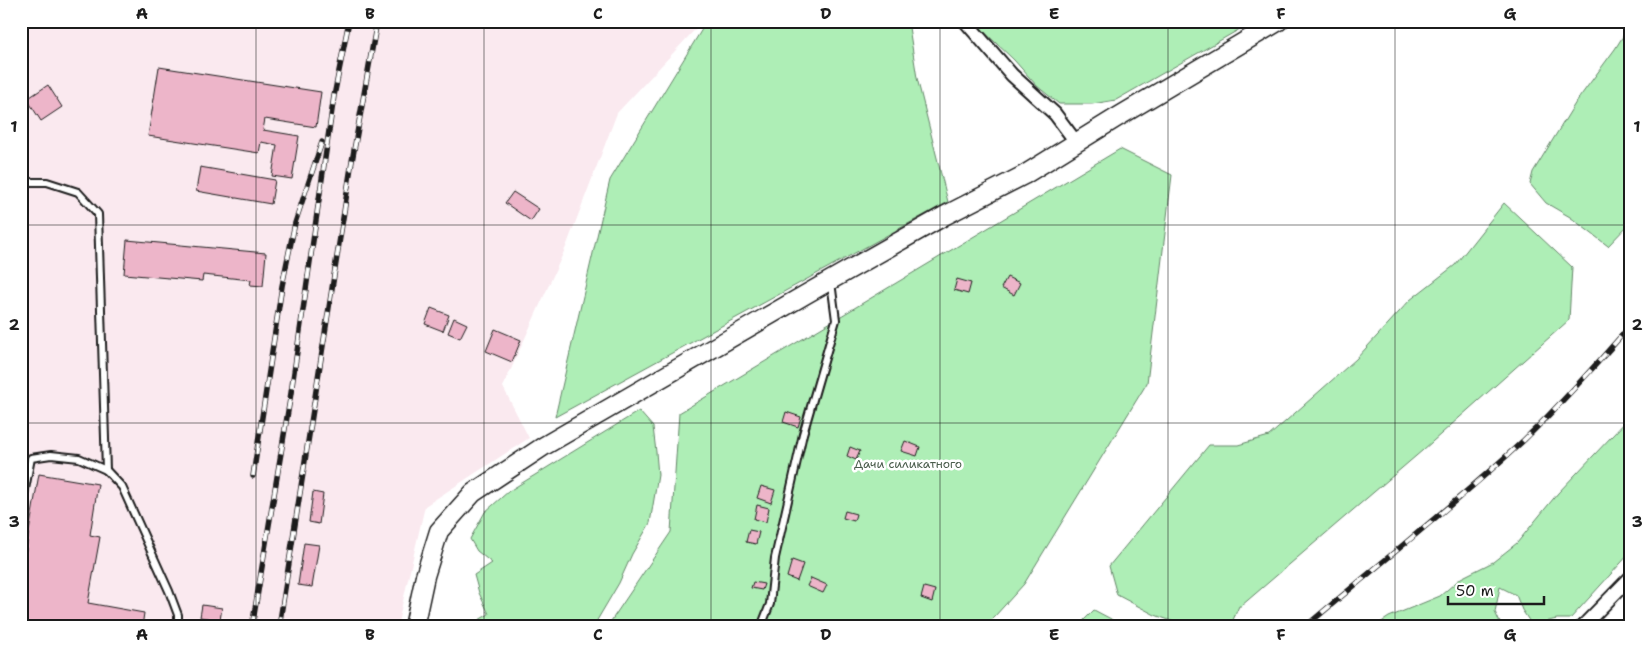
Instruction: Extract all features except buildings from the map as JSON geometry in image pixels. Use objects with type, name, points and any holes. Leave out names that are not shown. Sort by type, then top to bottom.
[{"type":"street","points":[[965,21],[1012,75],[1055,114],[1076,142]]},
{"type":"street","points":[[414,627],[425,576],[439,531],[473,493],[544,446],[944,216],[1024,175],[1279,21]]},
{"type":"street","points":[[1582,627],[1630,578]]},
{"type":"lane","points":[[21,182],[48,182],[78,192],[98,214],[106,470]]},
{"type":"lane","points":[[762,627],[770,604],[775,558],[803,434],[836,320],[831,280]]},
{"type":"lane","points":[[21,510],[31,458],[51,455],[79,458],[106,470],[122,487],[169,591],[178,615],[178,627]]},
{"type":"shaded area","points":[[21,21],[703,21],[617,113],[566,247],[503,387],[529,438],[425,506],[397,627],[21,627]]},
{"type":"green space","points":[[707,21],[908,21],[917,78],[948,202],[555,417],[610,180]]},
{"type":"green space","points":[[975,21],[1254,21],[1116,100],[1092,104],[1059,104],[1037,86]]},
{"type":"green space","points":[[1630,25],[1630,223],[1608,246],[1570,217],[1546,203],[1530,184],[1533,172],[1576,102]]},
{"type":"green space","name":"Дачи силикатного","points":[[1120,149],[1172,175],[1147,383],[1024,584],[985,627],[607,627],[671,532],[679,413]]},
{"type":"green space","points":[[1504,203],[1572,267],[1569,320],[1423,450],[1239,606],[1230,627],[1188,627],[1155,615],[1117,595],[1109,566],[1209,445],[1238,445],[1269,436],[1356,359],[1410,300],[1455,265]]},
{"type":"green space","points":[[639,411],[653,427],[656,452],[658,475],[650,523],[632,554],[619,583],[596,622],[591,627],[467,627],[489,614],[479,593],[474,575],[492,563],[477,551],[470,539],[485,512],[509,491]]},
{"type":"green space","points":[[1630,417],[1630,553],[1570,619],[1557,619],[1532,625],[1522,610],[1516,595],[1500,587],[1495,612],[1502,627],[1374,627],[1389,617],[1440,596],[1461,578],[1493,562],[1517,543],[1558,493]]},
{"type":"green space","points":[[1094,610],[1111,619],[1120,627],[1077,627]]},
{"type":"railway","points":[[252,627],[291,393],[334,96],[349,21]]},
{"type":"railway","points":[[279,627],[351,167],[377,21]]},
{"type":"railway","points":[[253,476],[282,286],[295,223],[322,142]]},
{"type":"railway","points":[[1305,627],[1524,440],[1630,326]]}]
